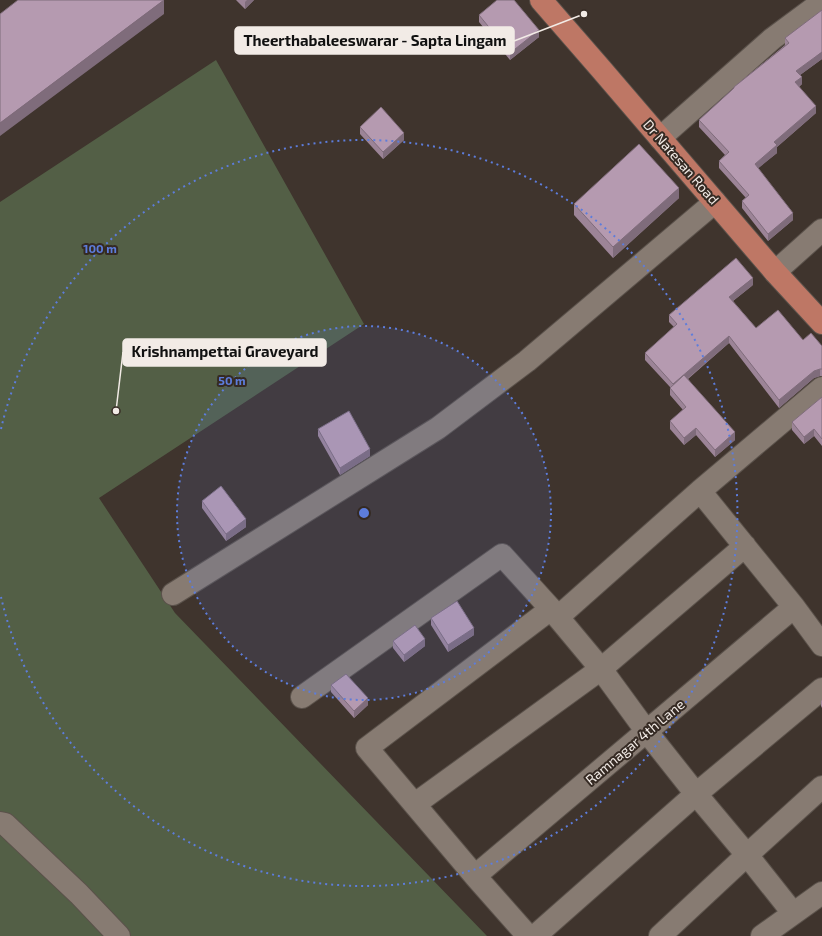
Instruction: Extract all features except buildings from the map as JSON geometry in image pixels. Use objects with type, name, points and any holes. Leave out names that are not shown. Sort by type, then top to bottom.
[{"type":"main road","name":"Dr Natesan Road","points":[[541,0],[775,272],[822,323]]},
{"type":"street","points":[[660,138],[772,38],[822,2]]},
{"type":"street","points":[[173,594],[438,428],[527,360],[715,202]]},
{"type":"street","points":[[775,272],[822,230]]},
{"type":"street","points":[[528,936],[475,876],[367,748],[554,613],[822,388]]},
{"type":"street","points":[[700,491],[794,607],[822,645]]},
{"type":"street","points":[[415,804],[601,669],[745,546]]},
{"type":"street","points":[[302,697],[502,555],[554,613],[601,669],[647,732],[696,794],[747,854],[793,913]]},
{"type":"street","name":"Ramnagar 4th Lane","points":[[475,876],[794,607]]},
{"type":"street","points":[[535,936],[696,794],[822,689]]},
{"type":"street","points":[[660,936],[747,854],[822,787]]},
{"type":"street","points":[[0,823],[5,824],[79,894],[119,936]]},
{"type":"street","points":[[762,936],[822,893]]},
{"type":"green space","points":[[216,60],[364,324],[99,498],[175,613],[487,936],[0,936],[0,202]]},
{"type":"place","name":"Theerthabaleeswarar - Sapta Lingam","points":[[584,14]]},
{"type":"place","name":"Krishnampettai Graveyard","points":[[116,411]]}]
